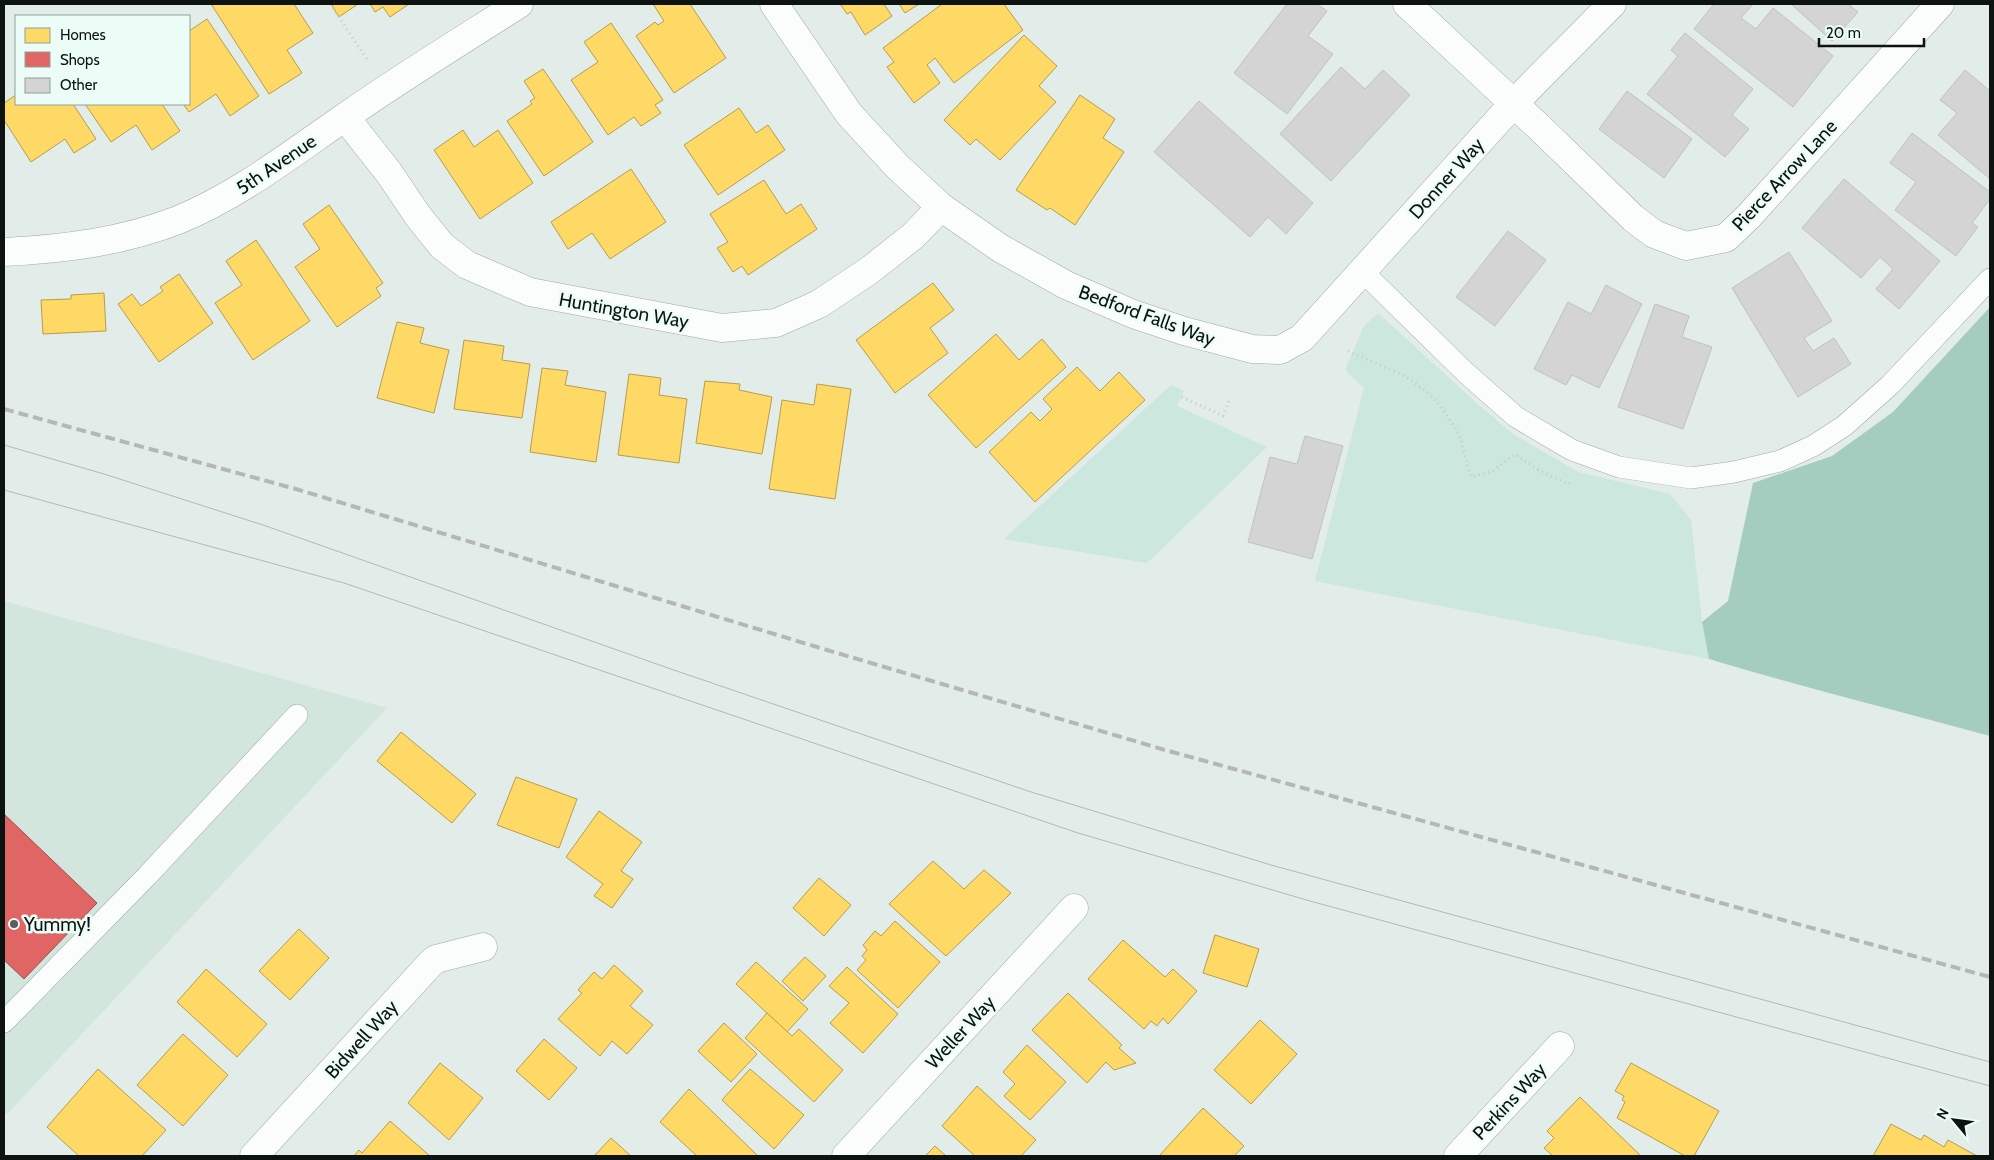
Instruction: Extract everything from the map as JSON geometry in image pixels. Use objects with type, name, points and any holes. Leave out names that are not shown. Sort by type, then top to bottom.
[{"type":"street","name":"5th Avenue","points":[[4,252],[60,249],[118,239],[177,220],[227,197],[287,159],[386,89],[520,4]]},
{"type":"street","name":"Bedford Falls Way","points":[[774,4],[849,114],[897,166],[941,207],[1000,248],[1066,285],[1133,314],[1228,344],[1252,349],[1280,350]]},
{"type":"street","name":"Pierce Arrow Lane","points":[[1407,4],[1514,103],[1633,218],[1654,234],[1686,246],[1726,238],[1749,216],[1940,4]]},
{"type":"street","name":"Donner Way","points":[[1280,350],[1302,338],[1514,103],[1612,4]]},
{"type":"street","name":"Huntington Way","points":[[345,117],[389,173],[418,216],[442,246],[468,265],[530,292],[722,328],[776,323],[819,304],[877,264],[913,236],[941,207]]},
{"type":"street","name":"Weller Way","points":[[846,1156],[1074,908]]},
{"type":"street","name":"Bidwell Way","points":[[254,1156],[431,963],[436,959],[483,947]]},
{"type":"street","name":"Perkins Way","points":[[1458,1156],[1560,1046]]},
{"type":"lane","points":[[1362,270],[1466,373],[1516,417],[1572,450],[1619,467],[1691,478],[1734,472],[1780,461],[1813,446],[1844,426],[1890,385],[1990,280]]},
{"type":"lane","points":[[4,1022],[147,876],[297,715]]},
{"type":"path","points":[[330,4],[386,89]]},
{"type":"path","points":[[1348,351],[1405,376],[1427,392],[1440,405],[1459,434],[1471,477],[1493,471],[1515,454],[1540,471],[1570,484],[1572,477]]},
{"type":"path","points":[[1182,397],[1223,416],[1230,398]]},
{"type":"shaded area","points":[[1990,307],[1990,736],[1709,659],[1702,622],[1728,601],[1753,483],[1832,456],[1893,412]]},
{"type":"shaded area","points":[[1378,313],[1513,434],[1578,472],[1670,494],[1691,520],[1702,622],[1709,659],[1315,581],[1364,388],[1345,370],[1364,326]]},
{"type":"shaded area","points":[[1171,385],[1184,391],[1177,406],[1267,447],[1147,563],[1004,539]]},
{"type":"shaded area","points":[[4,601],[387,708],[7,1114],[4,1111]]},
{"type":"building: Homes","points":[[211,4],[294,4],[313,33],[287,50],[302,73],[269,94]]},
{"type":"building: Homes","points":[[331,4],[358,4],[339,17]]},
{"type":"building: Homes","points":[[370,4],[409,4],[390,17],[383,7],[375,12]]},
{"type":"building: Homes","points":[[653,4],[690,4],[726,58],[674,93],[636,36],[655,22],[658,25],[664,21]]},
{"type":"building: Homes","points":[[840,4],[884,4],[892,16],[865,35],[851,12],[847,14]]},
{"type":"building: Homes","points":[[899,4],[919,4],[905,13]]},
{"type":"building: Homes","points":[[942,4],[1004,4],[1023,30],[954,83],[935,58],[927,65],[940,83],[914,103],[887,67],[894,62],[883,48]]},
{"type":"building: Homes","points":[[207,19],[259,96],[230,116],[216,94],[189,112],[184,105],[190,105],[190,30]]},
{"type":"building: Homes","points":[[611,23],[663,100],[655,105],[661,113],[641,126],[634,117],[608,135],[571,80],[598,62],[584,42]]},
{"type":"building: Homes","points":[[1024,35],[1057,66],[1039,86],[1056,102],[1000,160],[976,139],[970,145],[944,120]]},
{"type":"building: Homes","points":[[543,69],[593,142],[544,176],[507,121],[532,104],[530,101],[535,98],[524,81]]},
{"type":"building: Homes","points":[[1080,95],[1115,119],[1103,138],[1124,152],[1075,225],[1050,208],[1047,210],[1016,190]]},
{"type":"building: Homes","points":[[15,96],[15,105],[74,105],[96,139],[74,153],[65,139],[31,162],[4,120],[4,103]]},
{"type":"building: Homes","points":[[86,105],[163,105],[180,131],[152,150],[136,125],[111,142]]},
{"type":"building: Homes","points":[[739,108],[756,133],[768,125],[785,150],[718,195],[684,145]]},
{"type":"building: Homes","points":[[463,130],[474,147],[498,130],[533,183],[480,219],[434,150]]},
{"type":"building: Homes","points":[[631,169],[666,222],[610,259],[592,233],[568,249],[551,222]]},
{"type":"building: Homes","points":[[764,180],[786,214],[801,204],[817,229],[748,275],[742,266],[733,272],[717,248],[728,242],[710,214]]},
{"type":"building: Homes","points":[[329,205],[383,283],[376,288],[381,296],[337,327],[295,267],[320,249],[303,224]]},
{"type":"building: Homes","points":[[256,240],[310,321],[253,360],[215,303],[242,285],[226,261]]},
{"type":"building: Homes","points":[[179,274],[213,323],[159,362],[118,304],[132,294],[141,306],[163,291],[160,287]]},
{"type":"building: Homes","points":[[933,283],[954,310],[930,328],[948,353],[895,393],[856,340]]},
{"type":"building: Homes","points":[[104,293],[106,331],[43,334],[41,300],[71,299],[71,295]]},
{"type":"building: Homes","points":[[397,322],[424,328],[420,343],[449,350],[434,413],[377,398]]},
{"type":"building: Homes","points":[[996,334],[1019,360],[1042,339],[1066,367],[976,448],[928,395]]},
{"type":"building: Homes","points":[[464,340],[504,346],[502,360],[530,364],[522,418],[454,409]]},
{"type":"building: Homes","points":[[1077,367],[1100,391],[1119,372],[1145,400],[1035,502],[989,452],[1031,412],[1040,421],[1052,409],[1043,399]]},
{"type":"building: Homes","points":[[542,368],[568,371],[565,385],[606,392],[596,462],[530,452]]},
{"type":"building: Homes","points":[[629,374],[661,378],[659,395],[687,399],[679,463],[618,455]]},
{"type":"building: Homes","points":[[705,381],[740,384],[739,390],[772,397],[762,454],[696,443]]},
{"type":"building: Homes","points":[[817,384],[851,389],[835,499],[769,489],[782,400],[814,405]]},
{"type":"building: Homes","points":[[401,732],[476,794],[452,823],[377,761]]},
{"type":"building: Homes","points":[[516,777],[577,799],[559,848],[497,825]]},
{"type":"building: Homes","points":[[599,811],[642,842],[621,871],[633,879],[612,908],[594,896],[603,884],[566,857]]},
{"type":"building: Homes","points":[[933,861],[964,889],[984,870],[1011,893],[946,956],[889,904]]},
{"type":"building: Homes","points":[[819,878],[851,905],[824,936],[793,908]]},
{"type":"building: Homes","points":[[895,921],[940,962],[898,1008],[857,970],[866,960],[862,956],[867,950],[863,945],[875,931],[881,936]]},
{"type":"building: Homes","points":[[299,929],[329,958],[290,1000],[259,971]]},
{"type":"building: Homes","points":[[1215,935],[1259,949],[1247,987],[1203,973]]},
{"type":"building: Homes","points":[[1123,940],[1165,977],[1173,969],[1197,991],[1168,1024],[1163,1018],[1157,1026],[1151,1021],[1144,1029],[1088,979]]},
{"type":"building: Homes","points":[[805,957],[826,976],[803,1001],[782,981]]},
{"type":"building: Homes","points":[[756,962],[808,1009],[787,1032],[736,984]]},
{"type":"building: Homes","points":[[614,965],[643,991],[630,1006],[653,1025],[627,1054],[612,1041],[600,1056],[558,1019],[582,993],[578,990],[594,972],[602,979]]},
{"type":"building: Homes","points":[[847,967],[898,1014],[863,1053],[830,1023],[849,1003],[829,986]]},
{"type":"building: Homes","points":[[206,969],[267,1024],[237,1057],[177,1002]]},
{"type":"building: Homes","points":[[1068,993],[1122,1045],[1119,1048],[1136,1063],[1114,1070],[1106,1062],[1087,1083],[1032,1030]]},
{"type":"building: Homes","points":[[767,1013],[792,1036],[799,1029],[843,1070],[814,1102],[745,1038]]},
{"type":"building: Homes","points":[[1260,1020],[1297,1054],[1251,1104],[1214,1070]]},
{"type":"building: Homes","points":[[724,1023],[757,1054],[731,1082],[698,1051]]},
{"type":"building: Homes","points":[[183,1034],[228,1075],[183,1126],[137,1085]]},
{"type":"building: Homes","points":[[544,1039],[577,1068],[549,1100],[516,1071]]},
{"type":"building: Homes","points":[[1027,1045],[1066,1082],[1030,1120],[1004,1096],[1015,1084],[1003,1072]]},
{"type":"building: Homes","points":[[440,1063],[483,1098],[449,1140],[408,1103]]},
{"type":"building: Homes","points":[[1631,1063],[1719,1111],[1694,1156],[1685,1156],[1617,1118],[1625,1102],[1622,1100],[1624,1096],[1615,1091]]},
{"type":"building: Homes","points":[[98,1069],[166,1130],[142,1156],[79,1156],[47,1127]]},
{"type":"building: Homes","points":[[750,1069],[804,1115],[774,1149],[722,1100]]},
{"type":"building: Homes","points":[[977,1086],[1036,1140],[1021,1156],[975,1156],[942,1126]]},
{"type":"building: Homes","points":[[689,1089],[758,1156],[697,1156],[660,1122]]},
{"type":"building: Homes","points":[[1580,1097],[1641,1156],[1553,1156],[1544,1148],[1554,1138],[1547,1131]]},
{"type":"building: Homes","points":[[1203,1108],[1244,1146],[1234,1156],[1159,1156]]},
{"type":"building: Homes","points":[[390,1121],[430,1156],[354,1156],[359,1150],[362,1153]]},
{"type":"building: Homes","points":[[1891,1124],[1921,1140],[1924,1135],[1944,1147],[1948,1140],[1977,1156],[1873,1156]]},
{"type":"building: Homes","points":[[611,1138],[631,1156],[594,1156]]},
{"type":"building: Homes","points":[[935,1146],[946,1156],[925,1156]]},
{"type":"building: Shops","points":[[4,814],[97,903],[24,979],[4,960]]},
{"type":"building: Other","points":[[1287,4],[1317,4],[1327,11],[1308,36],[1333,54],[1287,114],[1234,73]]},
{"type":"building: Other","points":[[1714,4],[1753,4],[1741,18],[1756,29],[1773,8],[1833,56],[1793,107],[1694,29]]},
{"type":"building: Other","points":[[1791,4],[1848,4],[1858,12],[1832,41]]},
{"type":"building: Other","points":[[1685,33],[1753,89],[1732,115],[1749,129],[1725,157],[1647,94],[1678,56],[1671,50]]},
{"type":"building: Other","points":[[1341,67],[1365,89],[1383,70],[1410,95],[1331,181],[1280,134]]},
{"type":"building: Other","points":[[1965,70],[1990,91],[1990,179],[1938,135],[1957,113],[1940,100]]},
{"type":"building: Other","points":[[1627,91],[1692,139],[1664,178],[1599,129]]},
{"type":"building: Other","points":[[1199,101],[1313,203],[1286,234],[1268,217],[1250,237],[1154,152]]},
{"type":"building: Other","points":[[1912,133],[1990,192],[1990,199],[1972,223],[1978,227],[1956,256],[1895,210],[1916,182],[1890,163]]},
{"type":"building: Other","points":[[1844,179],[1940,261],[1899,309],[1876,289],[1893,269],[1880,257],[1861,278],[1802,228]]},
{"type":"building: Other","points":[[1508,231],[1546,260],[1495,326],[1456,297]]},
{"type":"building: Other","points":[[1789,252],[1832,321],[1804,338],[1813,351],[1834,338],[1851,364],[1798,397],[1732,288]]},
{"type":"building: Other","points":[[1606,285],[1642,304],[1599,388],[1572,375],[1566,385],[1534,369],[1568,302],[1591,314]]},
{"type":"building: Other","points":[[1655,304],[1689,316],[1682,337],[1712,347],[1683,429],[1618,407]]},
{"type":"building: Other","points":[[1305,436],[1343,446],[1312,559],[1248,542],[1270,457],[1297,464]]},
{"type":"tram line","points":[[4,445],[104,474],[266,526],[668,668],[1028,791],[1271,865],[1990,1062]]},
{"type":"tram line","points":[[4,490],[344,583],[1078,833],[1310,901],[1990,1086]]},
{"type":"railway","points":[[4,409],[296,489],[1165,750],[1990,977]]},
{"type":"place","name":"Yummy!","points":[[14,924]]}]
